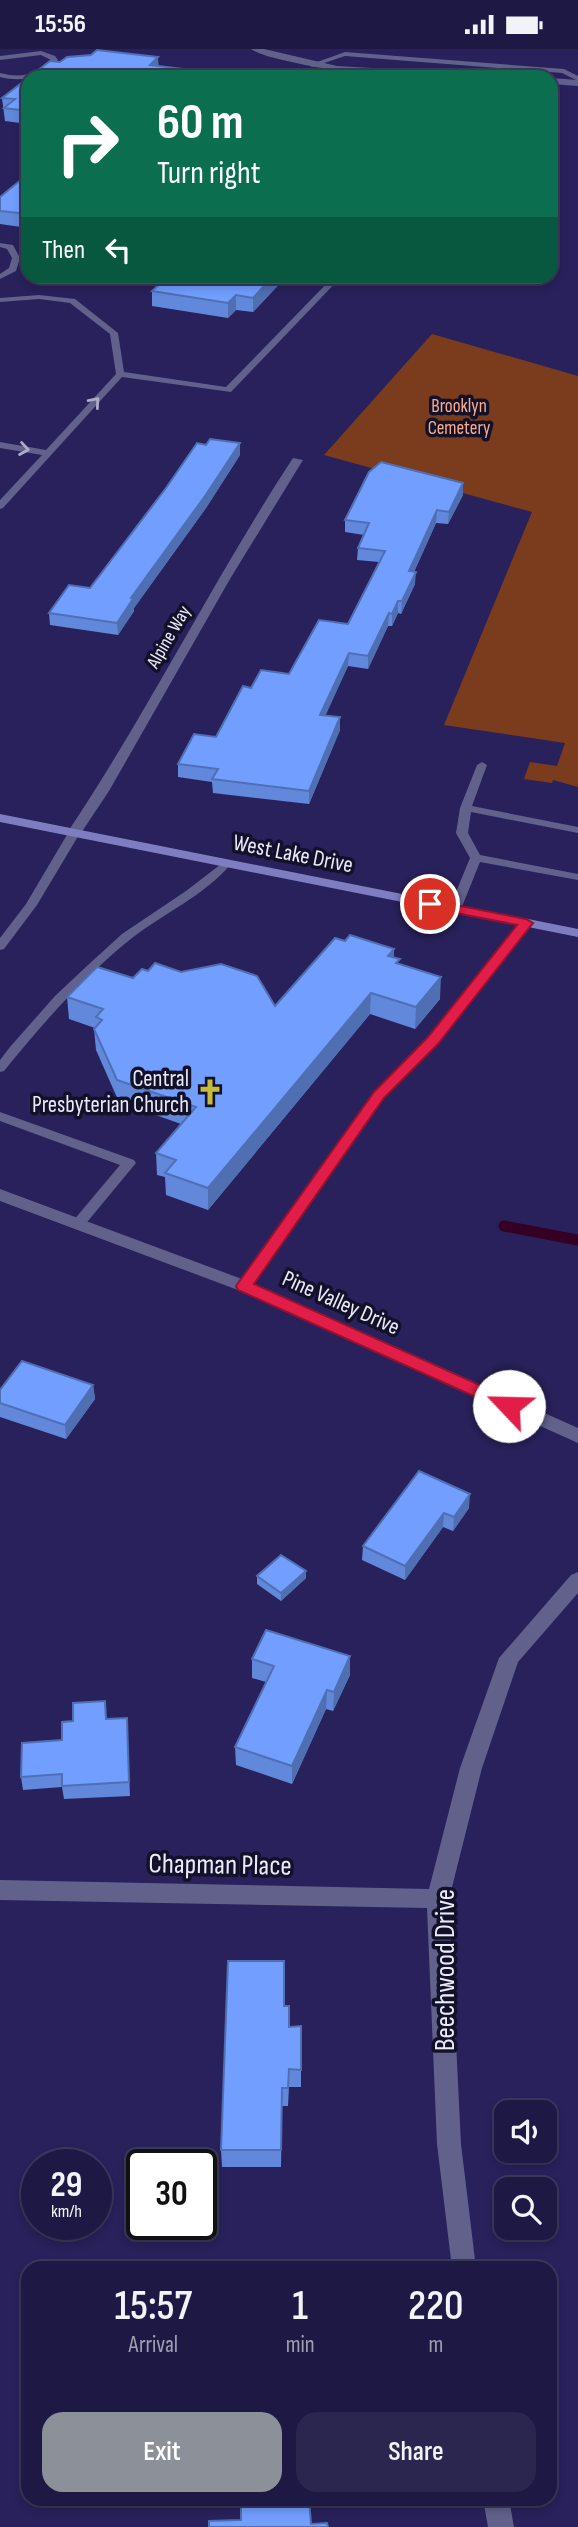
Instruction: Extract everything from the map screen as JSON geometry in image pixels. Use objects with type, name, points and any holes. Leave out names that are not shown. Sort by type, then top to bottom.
[{"type":"main road","name":"West Lake Drive","points":[[0,818],[578,933]]},
{"type":"street","points":[[255,49],[312,65],[353,70]]},
{"type":"street","points":[[277,57],[284,49]]},
{"type":"street","points":[[558,81],[578,81]]},
{"type":"street","name":"Alpine Way","points":[[74,834],[297,460]]},
{"type":"street","name":"Pine Valley Drive","points":[[0,1195],[244,1286],[578,1436]]},
{"type":"street","name":"Beechwood Drive","points":[[463,2261],[449,2144],[438,1899],[471,1768],[509,1658],[578,1580]]},
{"type":"street","name":"Chapman Place","points":[[0,1890],[438,1899]]},
{"type":"street","points":[[497,2506],[501,2527]]},
{"type":"lane","points":[[0,58],[43,51],[55,60],[42,70]]},
{"type":"lane","points":[[312,65],[345,54],[551,70]]},
{"type":"lane","points":[[558,71],[564,71],[578,81]]},
{"type":"lane","points":[[0,75],[21,77]]},
{"type":"lane","points":[[0,85],[12,78]]},
{"type":"lane","points":[[0,245],[10,247],[16,258],[13,269],[0,277]]},
{"type":"lane","points":[[120,374],[228,390],[330,284]]},
{"type":"lane","points":[[0,300],[39,297],[72,301],[114,333],[120,374]]},
{"type":"lane","points":[[0,506],[120,374]]},
{"type":"lane","points":[[0,445],[48,453]]},
{"type":"lane","points":[[476,858],[462,833],[466,809],[482,765]]},
{"type":"lane","points":[[466,809],[578,830]]},
{"type":"lane","points":[[0,946],[31,905],[74,834]]},
{"type":"lane","points":[[476,858],[578,877]]},
{"type":"lane","points":[[455,909],[476,858]]},
{"type":"lane","points":[[0,1068],[69,988],[128,935],[206,884],[225,864]]},
{"type":"lane","points":[[244,1286],[379,1095],[433,1040],[526,923]]},
{"type":"lane","points":[[0,1117],[129,1163],[78,1224]]},
{"type":"green space","name":"Brooklyn Cemetery","points":[[432,334],[578,376],[578,787],[553,780],[552,783],[524,779],[530,762],[557,766],[565,743],[444,725],[532,512],[324,455]]},
{"type":"building","points":[[97,50],[158,57],[150,65],[191,70],[38,70],[50,61],[60,62],[67,57],[91,55]]},
{"type":"building","points":[[21,83],[21,110],[4,108],[15,99],[2,98]]},
{"type":"building","points":[[21,180],[21,213],[0,211],[0,197]]},
{"type":"building","points":[[160,284],[266,284],[253,298],[236,295],[228,303],[152,291]]},
{"type":"building","points":[[210,439],[240,443],[131,598],[133,599],[117,623],[49,613],[69,585],[90,588],[197,443],[206,445]]},
{"type":"building","points":[[381,462],[463,483],[449,512],[437,510],[409,571],[416,572],[402,601],[398,601],[392,614],[389,613],[368,656],[349,653],[320,715],[340,717],[309,791],[212,779],[218,769],[178,764],[194,734],[216,737],[243,686],[251,688],[261,670],[289,674],[319,620],[348,624],[385,551],[358,548],[369,523],[345,520],[369,472]]},
{"type":"building","name":"Central Presbyterian Church","points":[[350,935],[394,949],[388,956],[400,959],[396,963],[441,977],[416,1007],[371,993],[208,1188],[165,1173],[176,1160],[156,1153],[196,1107],[117,1080],[94,1029],[102,1020],[96,1017],[103,1009],[67,997],[97,967],[133,978],[142,969],[148,971],[155,963],[181,972],[221,964],[257,976],[275,1006],[335,938],[345,941]]},
{"type":"building","points":[[22,1361],[93,1385],[65,1425],[0,1403],[0,1390]]},
{"type":"building","points":[[419,1471],[470,1494],[454,1517],[444,1513],[405,1566],[363,1546]]},
{"type":"building","points":[[281,1555],[306,1571],[281,1593],[257,1576]]},
{"type":"building","points":[[266,1630],[350,1656],[334,1692],[327,1690],[292,1766],[235,1747],[274,1666],[252,1659]]},
{"type":"building","points":[[105,1701],[106,1719],[127,1718],[129,1782],[62,1786],[62,1774],[21,1777],[22,1743],[62,1740],[62,1722],[73,1721],[73,1703]]},
{"type":"building","points":[[228,1961],[284,1961],[284,2006],[289,2006],[289,2027],[301,2026],[301,2070],[289,2069],[288,2088],[282,2088],[281,2150],[221,2150]]},
{"type":"building","points":[[241,2506],[310,2506],[311,2524],[327,2523],[328,2527],[209,2527],[209,2521],[241,2520]]},
{"type":"waterway","points":[[504,1226],[578,1240]]},
{"type":"place","name":"Central Presbyterian Church","points":[[210,1092]]},
{"type":"route","points":[[430,904],[526,923],[433,1040],[379,1095],[244,1286],[509,1406]]}]
